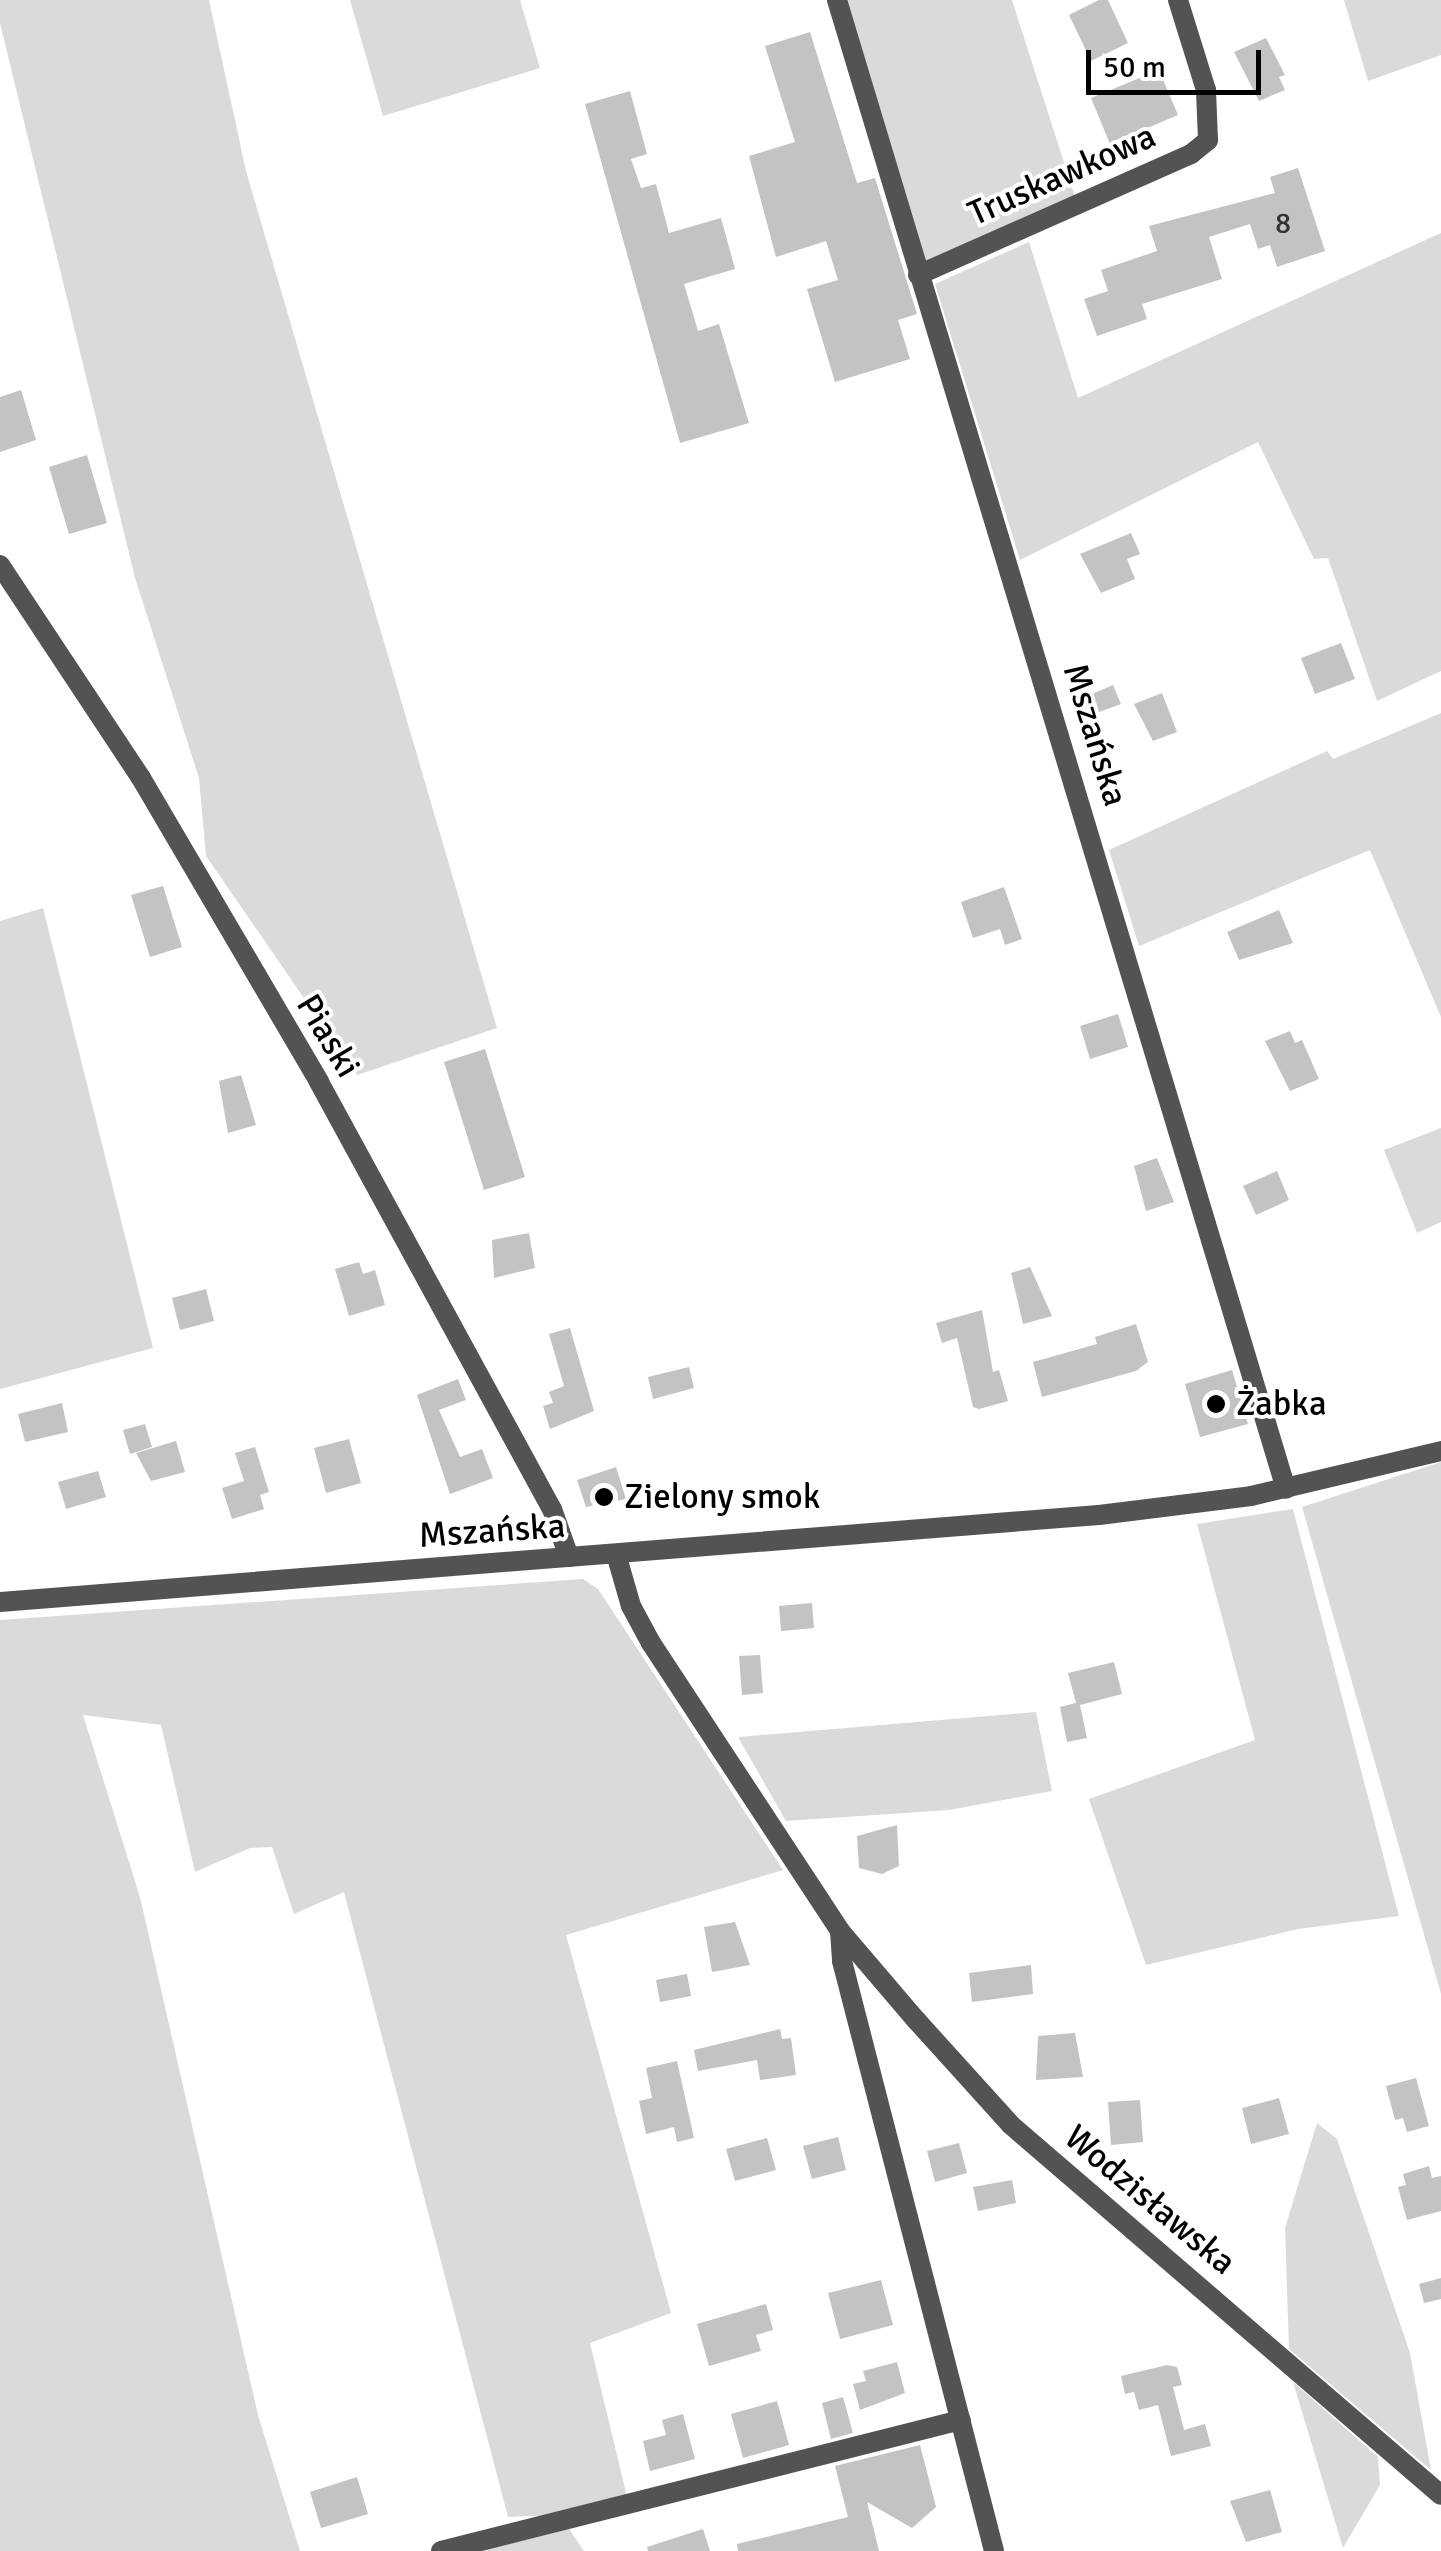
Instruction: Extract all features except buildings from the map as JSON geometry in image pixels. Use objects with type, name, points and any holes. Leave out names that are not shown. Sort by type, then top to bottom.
[{"type":"street","name":"Mszańska","points":[[837,0],[1286,1489]]},
{"type":"street","name":"Truskawkowa","points":[[918,276],[1191,154],[1208,140],[1206,90],[1178,0]]},
{"type":"street","name":"Piaski","points":[[0,565],[142,778],[319,1082],[552,1509],[569,1558]]},
{"type":"street","name":"Mszańska","points":[[0,1602],[1098,1515],[1286,1489],[1441,1450]]},
{"type":"street","name":"Wodzisławska","points":[[616,1554],[640,1625],[840,1931],[1010,2125],[1441,2495]]},
{"type":"street","name":"Wodzisławska","points":[[840,1931],[842,1962],[994,2551]]},
{"type":"street","points":[[441,2551],[961,2420]]},
{"type":"shaded area","points":[[0,0],[209,0],[246,171],[497,1028],[357,1075],[206,856],[199,778],[135,578],[0,23]]},
{"type":"shaded area","points":[[350,0],[520,0],[540,68],[383,116]]},
{"type":"shaded area","points":[[846,0],[1012,0],[1075,197],[924,265]]},
{"type":"shaded area","points":[[1344,0],[1441,0],[1441,55],[1368,81]]},
{"type":"shaded area","points":[[1441,233],[1441,671],[1377,701],[1328,558],[1314,559],[1258,442],[1020,560],[935,284],[1029,242],[1078,398]]},
{"type":"shaded area","points":[[1441,713],[1441,1017],[1370,850],[1139,946],[1109,850],[1327,751],[1333,759]]},
{"type":"shaded area","points":[[43,908],[153,1348],[0,1389],[0,921]]},
{"type":"shaded area","points":[[1441,1128],[1441,1222],[1417,1233],[1384,1150]]},
{"type":"shaded area","points":[[1441,1462],[1441,1994],[1302,1507]]},
{"type":"shaded area","points":[[1293,1509],[1399,1916],[1298,1929],[1146,1965],[1089,1799],[1255,1740],[1197,1524]]},
{"type":"shaded area","points":[[583,1579],[598,1589],[783,1870],[566,1935],[671,2313],[590,2343],[627,2497],[559,2515],[508,2517],[344,1892],[294,1914],[272,1847],[250,1848],[195,1872],[161,1725],[83,1715],[140,1897],[258,2415],[300,2551],[0,2551],[0,1620]]},
{"type":"shaded area","points":[[1036,1712],[1052,1791],[949,1810],[786,1821],[738,1737]]},
{"type":"shaded area","points":[[1317,2123],[1337,2139],[1410,2353],[1431,2470],[1289,2349],[1285,2228]]},
{"type":"shaded area","points":[[1293,2382],[1378,2457],[1380,2485],[1343,2548]]},
{"type":"shaded area","points":[[569,2529],[584,2551],[479,2551]]},
{"type":"place","name":"Żabka","points":[[1216,1404]]},
{"type":"place","name":"Zielony smok","points":[[604,1497]]}]
